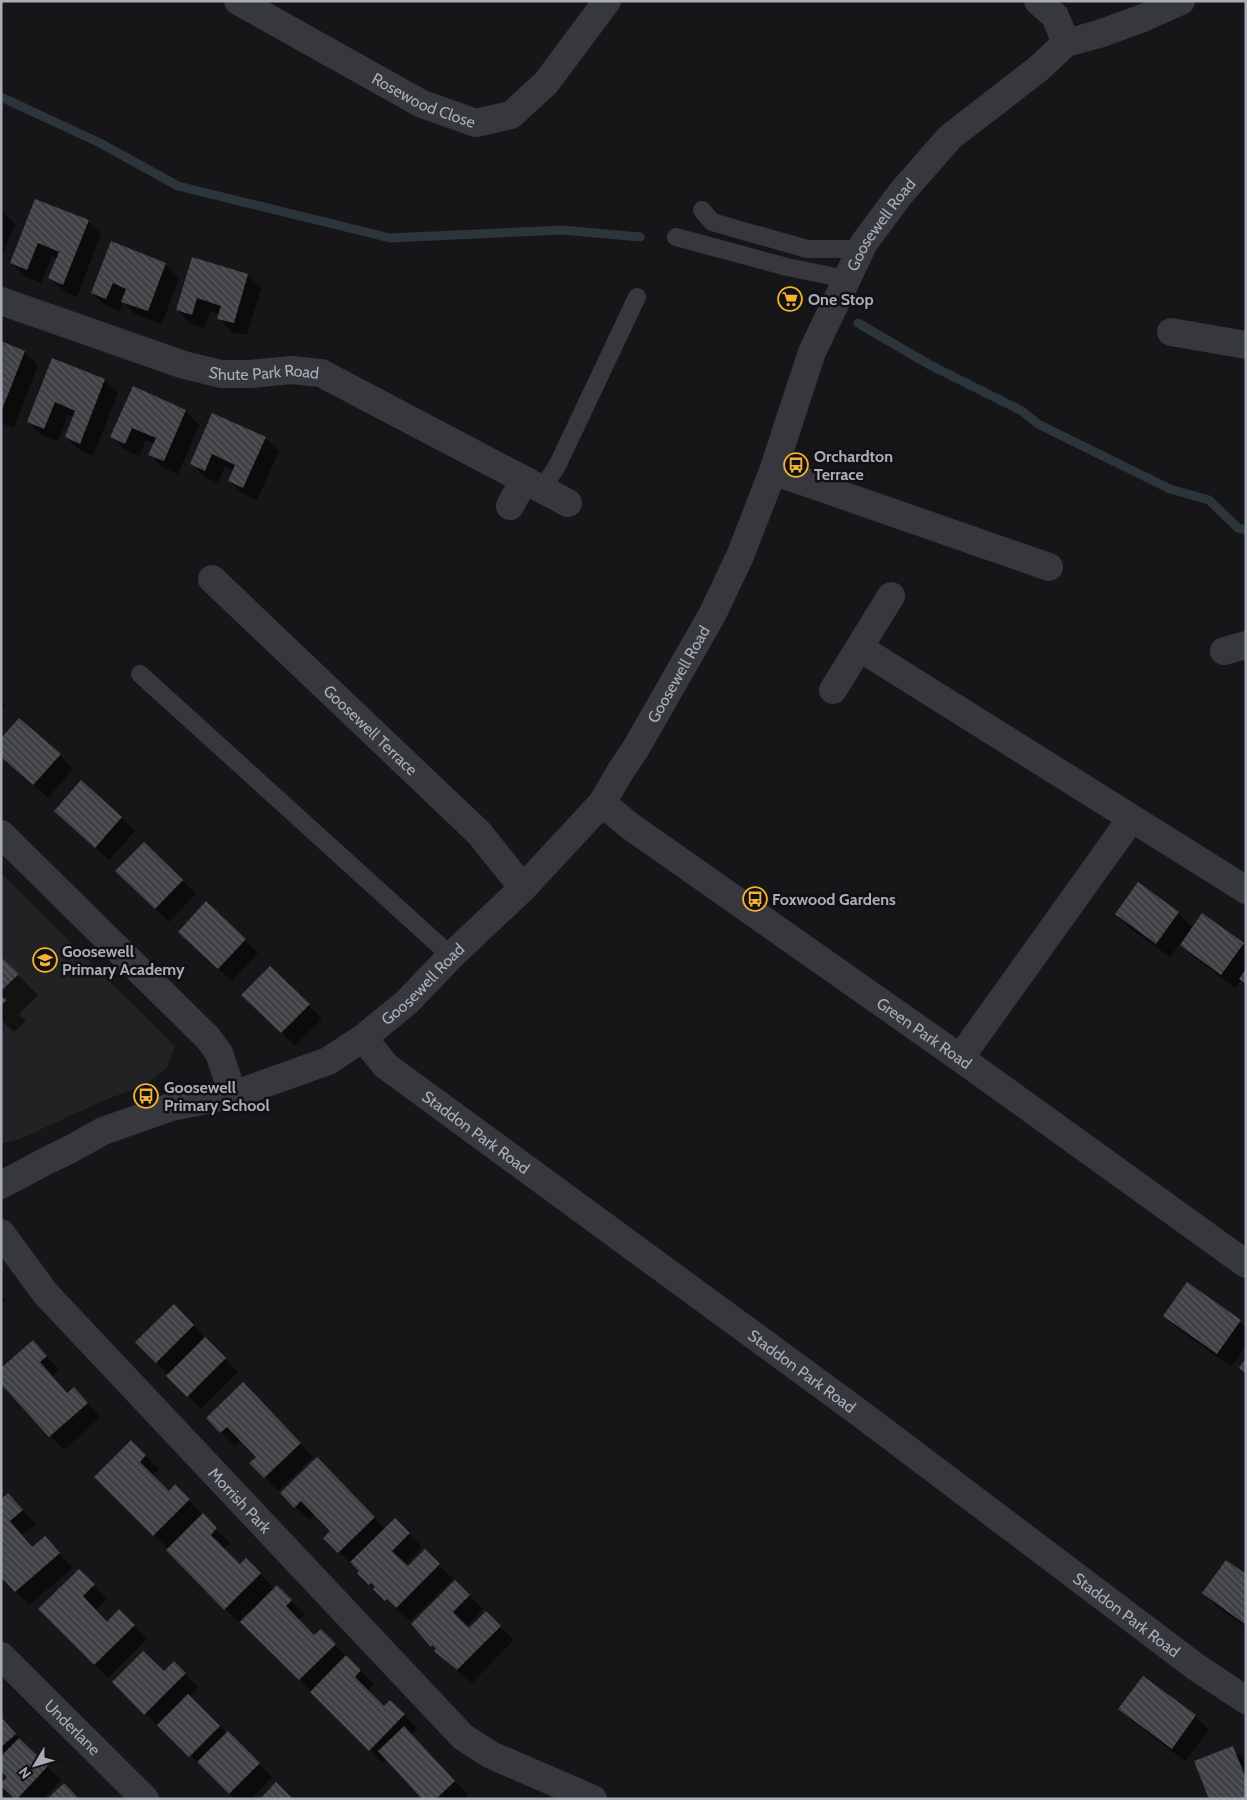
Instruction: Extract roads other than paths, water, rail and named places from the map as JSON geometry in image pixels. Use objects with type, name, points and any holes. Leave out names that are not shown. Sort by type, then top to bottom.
[{"type":"street","name":"Rosewood Close","points":[[238,1],[422,104],[476,122],[511,115],[546,83],[607,1]]},
{"type":"street","points":[[1038,1],[1056,16],[1066,43]]},
{"type":"street","name":"Goosewell Road","points":[[1,1185],[103,1131],[171,1107],[233,1096],[328,1061],[363,1038],[407,1002],[451,956],[523,888],[602,803],[646,731],[712,614],[740,556],[774,472],[812,352],[864,243],[901,193],[950,137],[1038,69],[1066,43],[1099,34],[1143,18],[1181,1]]},
{"type":"street","name":"Shute Park Road","points":[[1,301],[184,365],[221,374],[250,374],[291,370],[321,373],[568,503]]},
{"type":"street","points":[[1172,332],[1246,345]]},
{"type":"street","points":[[774,472],[1049,567]]},
{"type":"street","points":[[510,506],[533,485]]},
{"type":"street","name":"Goosewell Terrace","points":[[212,579],[479,833],[523,888]]},
{"type":"street","points":[[834,690],[891,596]]},
{"type":"street","points":[[860,648],[1246,890]]},
{"type":"street","name":"Green Park Road","points":[[602,803],[654,843],[960,1058],[1246,1264]]},
{"type":"street","points":[[960,1058],[1131,819]]},
{"type":"street","points":[[1,834],[208,1038],[219,1053],[233,1096]]},
{"type":"street","name":"Staddon Park Road","points":[[363,1038],[386,1066],[845,1403],[1196,1667],[1246,1700]]},
{"type":"street","name":"Morrish Park","points":[[1,1233],[46,1294],[463,1737],[491,1755],[593,1799]]},
{"type":"street","name":"Underlane","points":[[1,1656],[145,1799]]},
{"type":"lane","points":[[702,210],[712,222],[807,249],[862,249]]},
{"type":"lane","points":[[676,236],[787,266],[842,278]]},
{"type":"lane","points":[[533,485],[558,464],[638,297]]},
{"type":"lane","points":[[140,674],[451,956]]},
{"type":"waterway","points":[[1,97],[98,142],[178,186],[390,238],[562,230],[640,237]]},
{"type":"waterway","points":[[858,323],[930,365],[1022,411],[1038,424],[1170,489],[1209,500],[1238,528],[1246,530]]},
{"type":"place","name":"One Stop","points":[[790,299]]},
{"type":"place","name":"Orchardton Terrace","points":[[796,465]]},
{"type":"place","name":"Foxwood Gardens","points":[[755,899]]},
{"type":"place","name":"Goosewell Primary Academy","points":[[45,960]]},
{"type":"place","name":"Goosewell Primary School","points":[[146,1096]]}]
